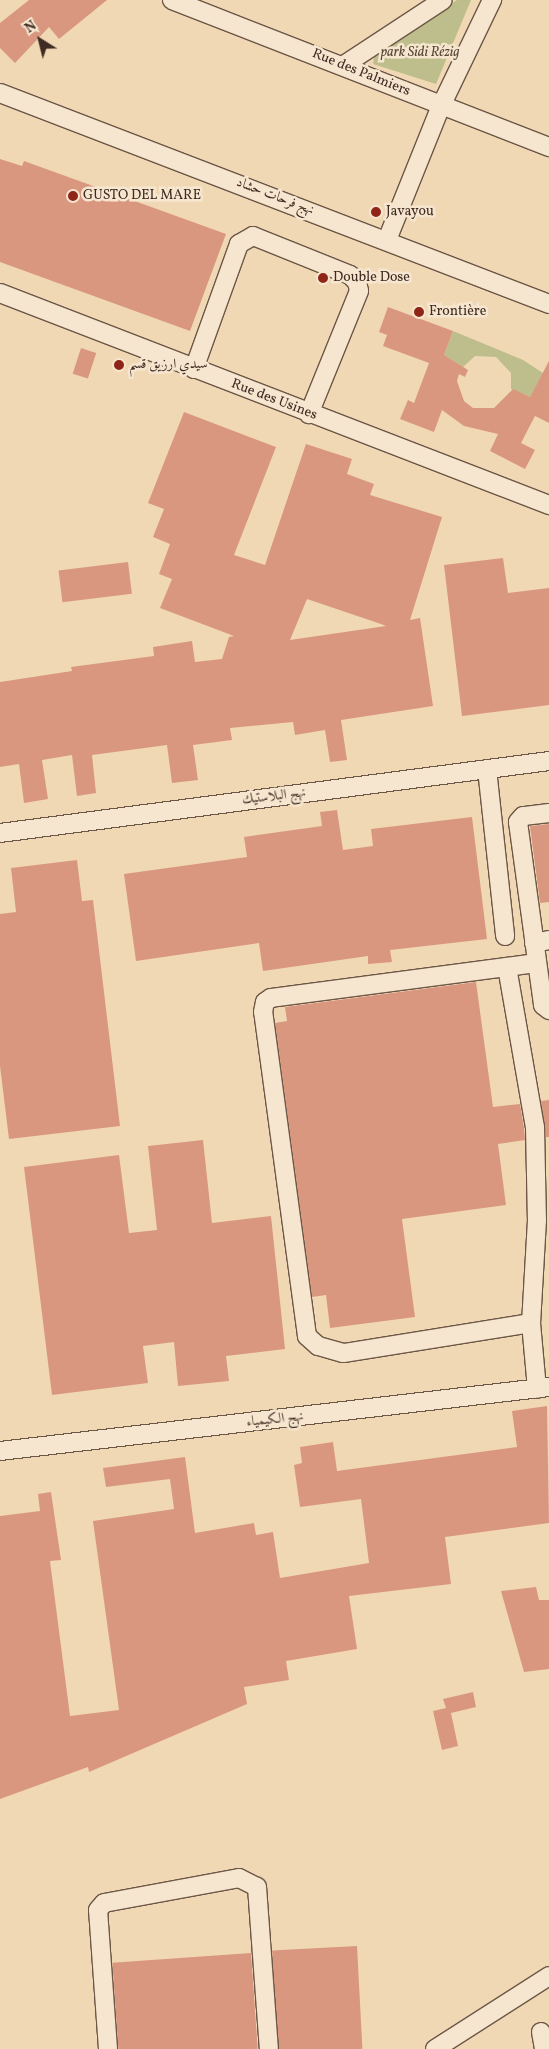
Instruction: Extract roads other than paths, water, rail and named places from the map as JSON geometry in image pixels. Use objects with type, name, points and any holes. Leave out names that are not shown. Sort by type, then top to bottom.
[{"type":"street","name":"Rue des Palmiers","points":[[172,0],[207,5],[441,106],[549,147]]},
{"type":"street","points":[[344,65],[443,0]]},
{"type":"street","points":[[387,240],[441,106],[492,0]]},
{"type":"street","name":"نهج فرحات حشاد","points":[[0,93],[387,240],[549,304]]},
{"type":"street","points":[[0,104],[33,106]]},
{"type":"street","points":[[194,369],[240,244],[253,236],[350,275],[357,282],[359,291],[309,414]]},
{"type":"street","name":"Rue des Usines","points":[[0,293],[309,414],[549,505]]},
{"type":"street","name":"نهج البلاستيك","points":[[0,833],[549,761]]},
{"type":"street","points":[[487,769],[505,936]]},
{"type":"street","points":[[549,813],[523,816],[518,822],[542,941],[537,963],[543,1004],[549,1010]]},
{"type":"street","points":[[531,1323],[344,1353],[318,1346],[307,1336],[263,1012],[271,998],[537,963]]},
{"type":"street","points":[[507,967],[535,1127],[537,1220],[531,1323],[543,1388]]},
{"type":"street","name":"نهج الكيمياء","points":[[0,1451],[543,1388]]},
{"type":"street","points":[[108,2049],[98,1910],[104,1903],[239,1878],[257,1887],[269,2049]]},
{"type":"street","points":[[435,2049],[549,1976]]},
{"type":"place","name":"GUSTO DEL MARE","points":[[73,196]]},
{"type":"place","name":"Javayou","points":[[376,212]]},
{"type":"place","name":"Double Dose","points":[[323,278]]},
{"type":"place","name":"Frontière","points":[[419,312]]},
{"type":"place","name":"سيدي ارزيق قسم","points":[[119,365]]},
{"type":"park label","name":"park Sidi Rézig","points":[[420,53]]}]
